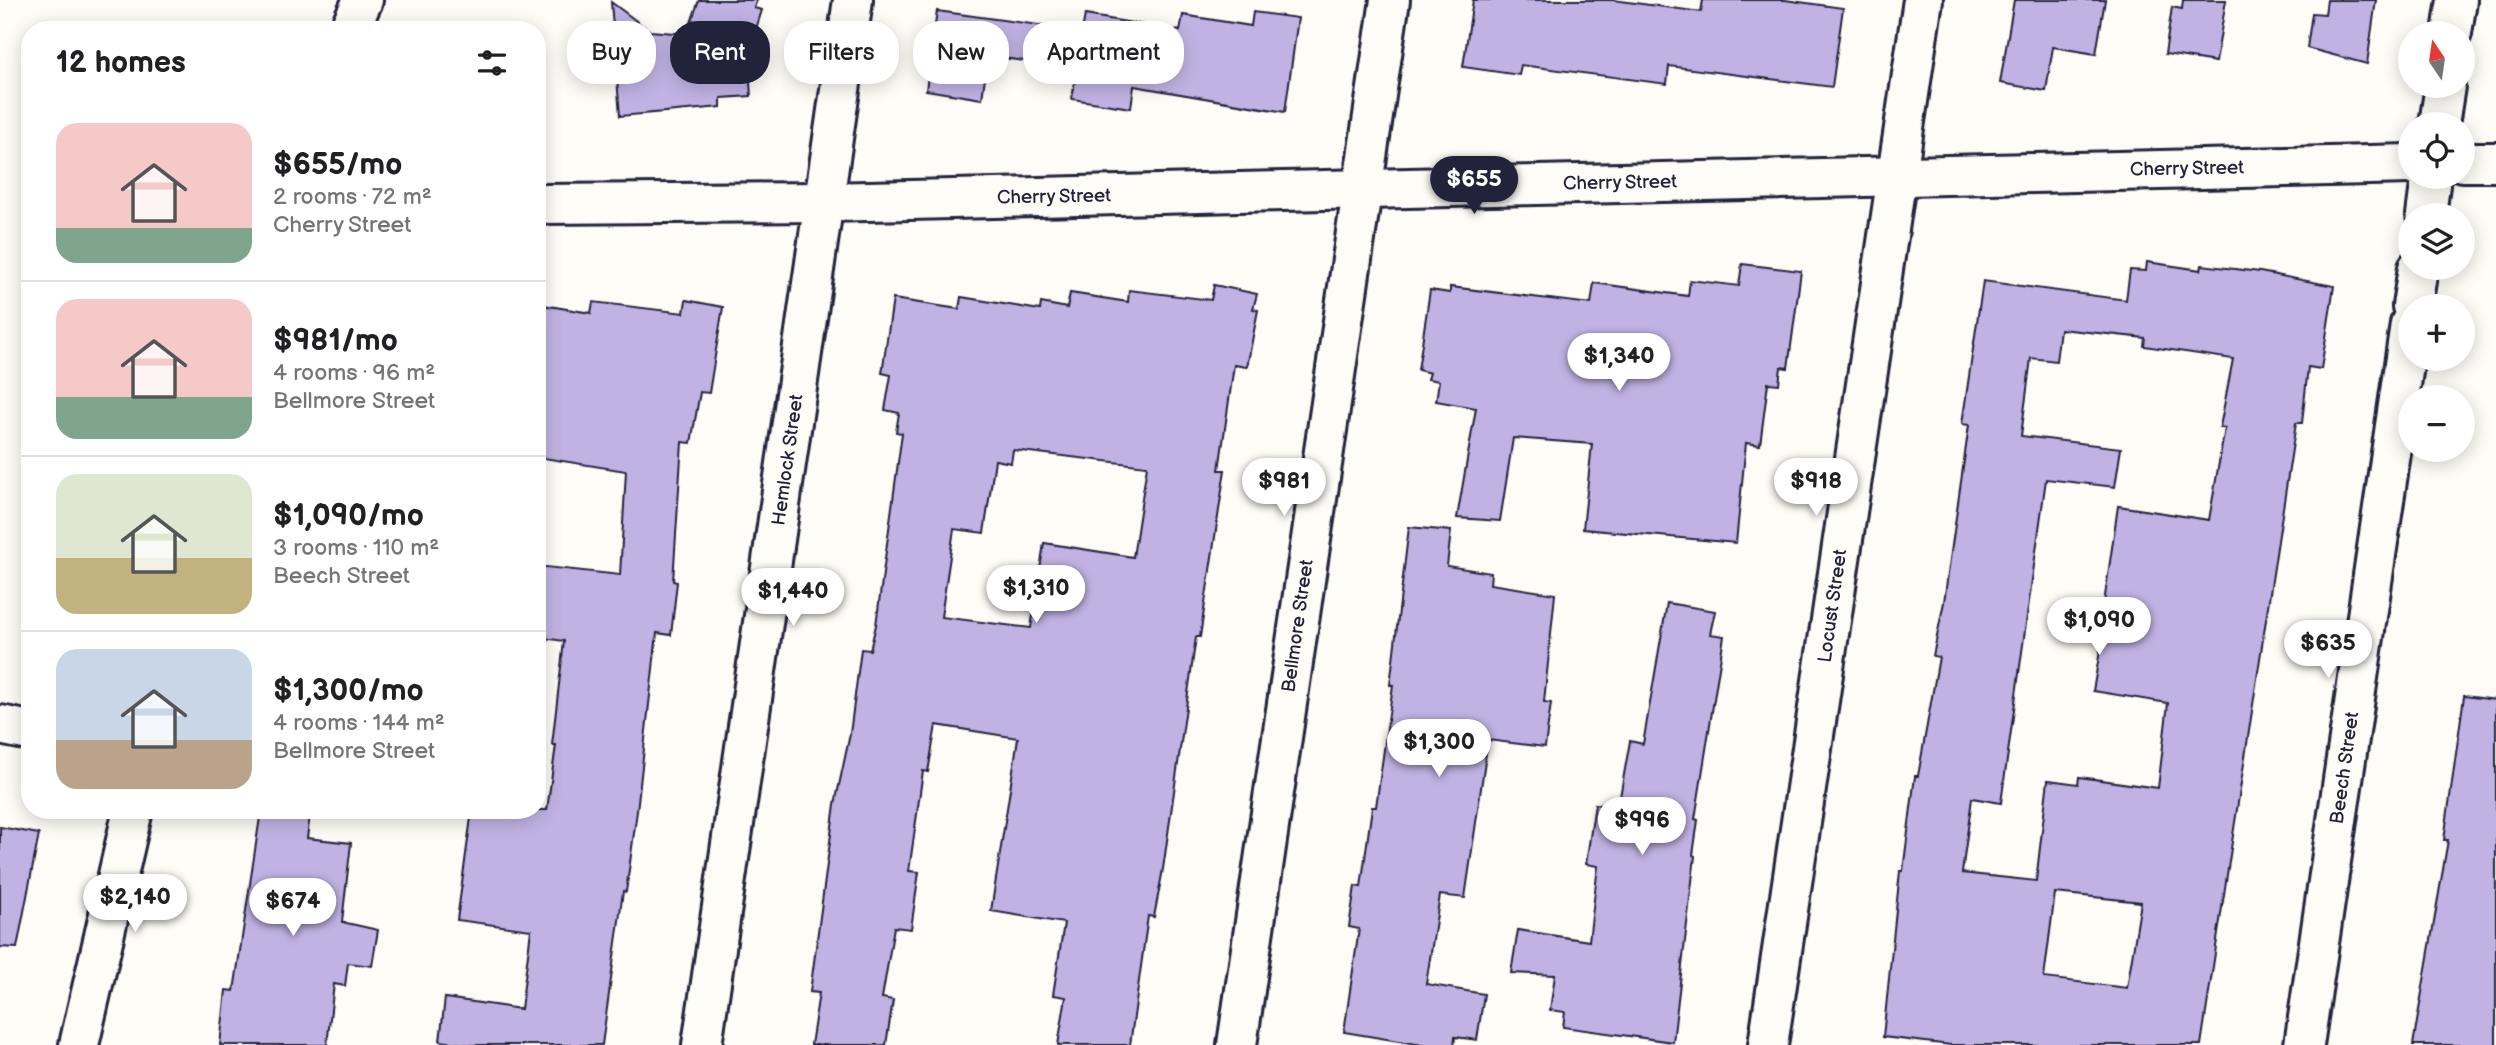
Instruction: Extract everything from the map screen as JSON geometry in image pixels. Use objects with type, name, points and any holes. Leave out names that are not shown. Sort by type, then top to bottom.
[{"type":"street","points":[[353,21],[363,0]]},
{"type":"street","name":"Hemlock Street","points":[[702,1045],[826,202],[853,0]]},
{"type":"street","name":"Bellmore Street","points":[[1237,1045],[1390,0]]},
{"type":"street","name":"Locust Street","points":[[1768,1045],[1923,0]]},
{"type":"street","points":[[2454,21],[2457,0]]},
{"type":"street","points":[[2475,163],[2496,162]]},
{"type":"street","name":"Cherry Street","points":[[546,204],[826,202],[2398,164]]},
{"type":"street","name":"Beech Street","points":[[2304,1045],[2403,371]]},
{"type":"street","points":[[0,725],[21,729]]},
{"type":"street","points":[[79,1045],[131,819]]},
{"type":"building","points":[[699,0],[757,0],[754,8],[762,10],[758,21],[692,21]]},
{"type":"building","points":[[1473,0],[1613,0],[1701,12],[1703,0],[1785,0],[1843,8],[1832,87],[1669,66],[1667,84],[1521,65],[1519,75],[1463,67]]},
{"type":"building","points":[[2014,0],[2105,0],[2096,54],[2053,47],[2046,91],[2000,83]]},
{"type":"building","points":[[2183,0],[2226,0],[2216,62],[2165,54],[2172,7],[2182,9]]},
{"type":"building","points":[[2327,0],[2376,0],[2367,64],[2307,48],[2312,13],[2325,14]]},
{"type":"building","points":[[611,2],[637,21],[612,21]]},
{"type":"building","points":[[937,11],[1023,23],[1023,61],[1009,59],[1009,21],[936,21]]},
{"type":"building","points":[[1253,12],[1298,18],[1285,112],[1134,86],[1131,108],[1072,99],[1074,84],[1184,84],[1183,15],[1251,26]]},
{"type":"building","points":[[1085,15],[1121,21],[1084,21]]},
{"type":"building","points":[[656,31],[670,33],[670,84],[750,84],[751,96],[721,98],[721,107],[620,116],[617,84],[656,84]]},
{"type":"building","points":[[927,84],[984,84],[982,99],[926,90]]},
{"type":"building","points":[[2147,262],[2201,270],[2202,265],[2260,272],[2334,286],[2321,369],[2308,367],[2302,423],[2296,423],[2201,1045],[1951,1045],[1883,1037],[1900,871],[1903,871],[1915,776],[1918,776],[1939,657],[1933,656],[1944,602],[1969,425],[1962,424],[1983,281],[2126,300],[2130,270],[2146,271]],"holes":[[[2060,329],[2145,338],[2144,346],[2233,359],[2220,427],[2225,428],[2209,520],[2118,506],[2103,610],[2107,610],[2093,691],[2168,703],[2158,788],[2079,777],[2078,784],[2048,780],[2036,881],[1962,873],[1972,798],[2001,803],[2046,479],[2115,487],[2121,448],[2021,436],[2031,358],[2056,361]],[[2055,893],[2141,902],[2127,988],[2044,978]]]},
{"type":"building","points":[[1742,264],[1801,271],[1788,368],[1781,367],[1779,384],[1768,383],[1760,445],[1746,443],[1736,543],[1583,529],[1592,444],[1513,438],[1500,521],[1457,518],[1476,408],[1436,401],[1439,381],[1428,379],[1430,373],[1418,370],[1430,290],[1450,293],[1450,287],[1591,304],[1594,283],[1688,296],[1690,280],[1739,286]]},
{"type":"building","points":[[1214,285],[1257,294],[1253,309],[1258,310],[1247,367],[1234,365],[1219,470],[1225,470],[1200,637],[1196,637],[1163,869],[1154,917],[1148,916],[1130,1045],[1058,1045],[1066,997],[1053,995],[1064,923],[991,911],[1018,738],[936,725],[928,772],[923,771],[909,871],[919,872],[911,929],[894,927],[882,998],[893,1000],[886,1045],[811,1045],[819,993],[810,992],[835,804],[850,734],[861,649],[870,650],[876,625],[902,433],[896,432],[899,413],[885,410],[891,375],[882,373],[893,299],[959,309],[961,297],[1040,310],[1041,303],[1067,308],[1070,293],[1128,302],[1129,290],[1211,300]],"holes":[[[1013,450],[1147,466],[1133,557],[1044,543],[1031,628],[941,617],[954,529],[984,533],[995,460],[1011,463]]]},
{"type":"building","points":[[686,300],[723,307],[709,393],[700,392],[691,443],[682,442],[673,581],[677,582],[671,635],[657,633],[637,811],[602,1045],[471,1045],[440,1041],[445,998],[521,1009],[531,930],[457,920],[471,819],[546,819],[556,745],[552,745],[564,641],[546,638],[546,567],[620,575],[626,471],[546,458],[546,306],[591,313],[593,302],[684,313]]},
{"type":"building","points":[[1409,527],[1451,531],[1447,566],[1491,573],[1490,584],[1555,594],[1544,702],[1551,703],[1545,747],[1488,740],[1465,898],[1440,895],[1426,984],[1484,994],[1477,1040],[1455,1037],[1454,1045],[1423,1045],[1344,1032],[1359,929],[1349,927],[1355,886],[1361,887],[1372,807],[1376,807],[1393,685],[1390,685]]},
{"type":"building","points":[[1667,603],[1715,611],[1710,634],[1724,636],[1695,819],[1698,820],[1695,856],[1673,1042],[1563,1027],[1565,1012],[1550,1010],[1555,975],[1511,973],[1518,930],[1589,941],[1598,866],[1586,864],[1595,804],[1618,808],[1630,741],[1643,744]]},
{"type":"building","points":[[2464,696],[2496,700],[2496,1045],[2413,1045],[2448,840],[2444,840]]},
{"type":"building","points":[[260,819],[309,819],[307,838],[351,843],[342,922],[378,930],[372,966],[348,963],[345,986],[334,984],[327,1045],[220,1045],[226,990],[234,991]]},
{"type":"building","points":[[0,827],[39,834],[17,948],[0,947]]}]
